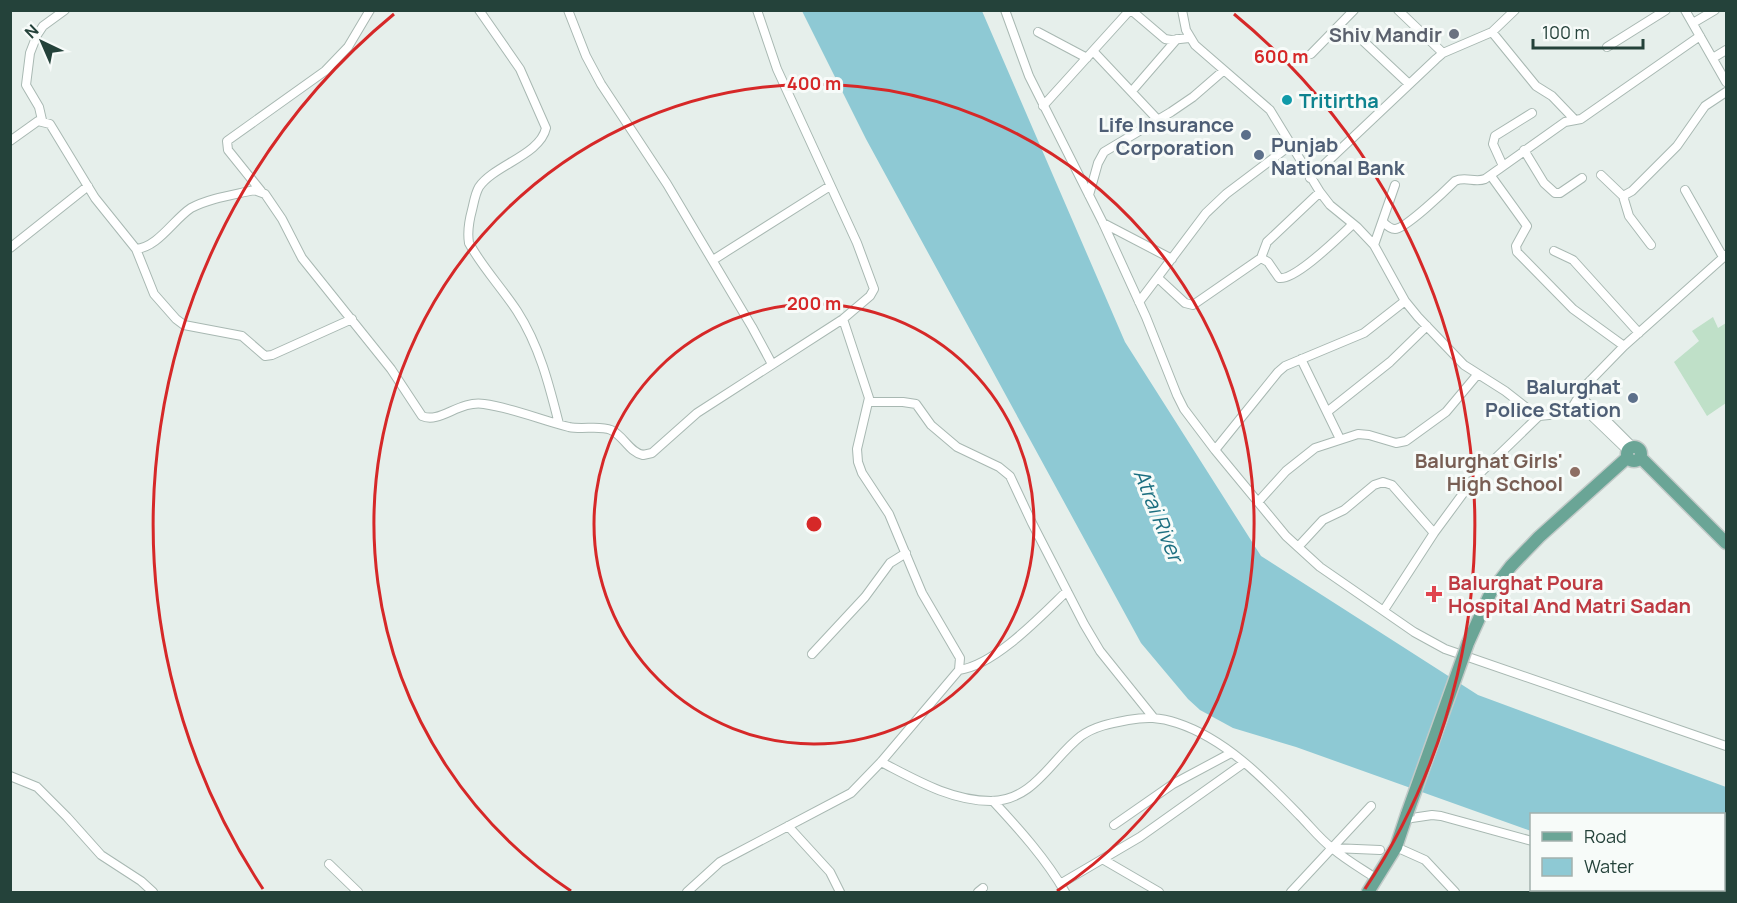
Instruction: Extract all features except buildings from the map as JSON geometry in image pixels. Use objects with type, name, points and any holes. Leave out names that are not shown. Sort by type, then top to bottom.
[{"type":"main road","points":[[1368,892],[1396,847],[1468,643],[1491,592],[1511,566],[1539,537],[1632,453],[1726,543]]},
{"type":"street","points":[[65,10],[39,31],[30,53],[26,85],[39,107],[42,120],[53,127],[88,186],[112,221],[136,249],[154,294],[176,319],[184,325],[242,336],[265,356],[352,319]]},
{"type":"street","points":[[370,10],[348,47],[326,71],[227,141],[228,150],[274,207],[302,258],[391,369],[422,416],[433,418],[461,406],[481,403],[574,428],[612,430],[639,455],[648,454],[657,449],[697,413],[843,319],[870,296],[874,289],[857,243],[777,69],[757,10]]},
{"type":"street","points":[[479,10],[512,56],[526,81],[546,128],[545,134],[536,144],[480,186],[474,200],[467,231],[469,243],[517,311],[528,331],[548,380],[559,424]]},
{"type":"street","points":[[568,10],[586,56],[601,84],[667,184],[772,364]]},
{"type":"street","points":[[1005,10],[1029,76],[1103,223],[1139,302],[1177,395],[1189,416],[1215,450],[1298,547],[1320,567],[1414,632],[1445,649],[1726,746]]},
{"type":"street","points":[[1043,106],[1131,10],[1158,34],[1171,40],[1189,38]]},
{"type":"street","points":[[1311,54],[1354,10]]},
{"type":"street","points":[[1398,10],[1443,53]]},
{"type":"street","points":[[1310,178],[1443,53],[1492,32],[1515,10]]},
{"type":"street","points":[[1607,47],[1666,10]]},
{"type":"street","points":[[1685,10],[1726,82]]},
{"type":"street","points":[[1693,23],[1715,10]]},
{"type":"street","points":[[1183,11],[1189,38],[1270,110],[1310,178],[1330,205],[1374,245],[1405,301],[1455,357],[1477,375],[1505,391],[1539,416],[1549,415],[1573,406],[1586,385],[1624,346],[1725,256],[1685,190]]},
{"type":"street","points":[[1038,32],[1087,58]]},
{"type":"street","points":[[1492,32],[1536,86],[1552,96],[1575,120]]},
{"type":"street","points":[[1383,222],[1391,229],[1398,229],[1455,182],[1464,178],[1482,181],[1491,176],[1565,122],[1592,112],[1700,36]]},
{"type":"street","points":[[1360,38],[1409,84]]},
{"type":"street","points":[[1132,91],[1177,39]]},
{"type":"street","points":[[1713,58],[1726,50]]},
{"type":"street","points":[[1093,51],[1158,120]]},
{"type":"street","points":[[1089,195],[1098,163],[1104,152],[1193,97],[1223,70]]},
{"type":"street","points":[[1623,196],[1632,191],[1677,146],[1705,106],[1726,92]]},
{"type":"street","points":[[1503,166],[1493,144],[1495,136],[1532,113]]},
{"type":"street","points":[[10,141],[32,123],[42,120]]},
{"type":"street","points":[[1139,302],[1212,207],[1292,144]]},
{"type":"street","points":[[1524,150],[1544,183],[1555,193],[1560,193],[1582,178]]},
{"type":"street","points":[[1601,175],[1623,196],[1629,216],[1650,245]]},
{"type":"street","points":[[1491,176],[1527,226],[1515,248],[1517,252],[1573,309],[1624,346]]},
{"type":"street","points":[[1374,245],[1395,185]]},
{"type":"street","points":[[10,248],[88,186]]},
{"type":"street","points":[[713,260],[830,186]]},
{"type":"street","points":[[136,249],[147,246],[181,215],[200,204],[254,190],[261,191]]},
{"type":"street","points":[[1158,278],[1185,303],[1193,305],[1261,258],[1267,242],[1320,192]]},
{"type":"street","points":[[1103,223],[1172,259]]},
{"type":"street","points":[[1261,258],[1268,262],[1279,278],[1284,279],[1317,257],[1353,224]]},
{"type":"street","points":[[1554,251],[1573,260],[1639,333]]},
{"type":"street","points":[[1215,450],[1285,366],[1364,333],[1405,301]]},
{"type":"street","points":[[687,892],[720,862],[851,793],[881,762],[959,670],[960,658],[922,593],[889,514],[862,473],[858,462],[857,449],[869,402],[865,382],[843,319]]},
{"type":"street","points":[[1327,412],[1390,362],[1427,326]]},
{"type":"street","points":[[1301,359],[1340,439]]},
{"type":"street","points":[[1258,502],[1286,471],[1304,454],[1315,448],[1358,434],[1395,443],[1406,441],[1446,412],[1477,375]]},
{"type":"street","points":[[1578,399],[1632,453]]},
{"type":"street","points":[[869,402],[916,404],[931,425],[957,447],[1007,472],[1100,651],[1153,717]]},
{"type":"street","points":[[1384,610],[1434,533],[1473,480],[1539,416]]},
{"type":"street","points":[[1298,547],[1323,520],[1344,510],[1374,485],[1383,482],[1392,485],[1434,533]]},
{"type":"street","points":[[812,654],[865,597],[890,563],[906,553]]},
{"type":"street","points":[[959,670],[970,669],[989,658],[1025,630],[1067,591]]},
{"type":"street","points":[[881,762],[953,796],[970,800],[993,801],[1017,794],[1037,782],[1075,742],[1088,732],[1107,724],[1153,717],[1180,723],[1197,731],[1244,763],[1268,783],[1331,848],[1377,879]]},
{"type":"street","points":[[1114,825],[1173,784],[1231,753]]},
{"type":"street","points":[[1060,884],[1104,860],[1167,820],[1244,763]]},
{"type":"street","points":[[10,776],[37,787],[67,816],[101,855],[141,881],[153,892]]},
{"type":"street","points":[[993,801],[1019,830],[1065,892]]},
{"type":"street","points":[[1291,892],[1371,806]]},
{"type":"street","points":[[1406,817],[1441,816],[1530,839]]},
{"type":"street","points":[[788,826],[830,872],[840,892]]},
{"type":"street","points":[[1396,847],[1425,860],[1455,892]]},
{"type":"street","points":[[1331,848],[1380,850]]},
{"type":"street","points":[[1104,860],[1159,892]]},
{"type":"street","points":[[329,864],[358,892]]},
{"type":"green space","points":[[1713,317],[1718,328],[1726,323],[1726,403],[1707,416],[1674,362],[1699,341],[1692,331]]},
{"type":"water","name":"Atrai River","points":[[802,11],[982,11],[1125,342],[1261,556],[1478,695],[1726,787],[1726,892],[1676,891],[1725,891],[1725,813],[1530,813],[1530,831],[1296,747],[1233,728],[1200,710],[1141,643],[866,139]]},
{"type":"place","name":"Shiv Mandir","points":[[1454,34]]},
{"type":"place","name":"Tritirtha","points":[[1287,100]]},
{"type":"place","name":"Life Insurance Corporation","points":[[1246,135]]},
{"type":"place","name":"Punjab National Bank","points":[[1259,155]]},
{"type":"place","name":"Balurghat Police Station","points":[[1633,398]]},
{"type":"place","name":"Balurghat Girls' High School","points":[[1575,472]]},
{"type":"place","name":"Balurghat Poura Hospital And Matri Sadan","points":[[1434,594]]}]
